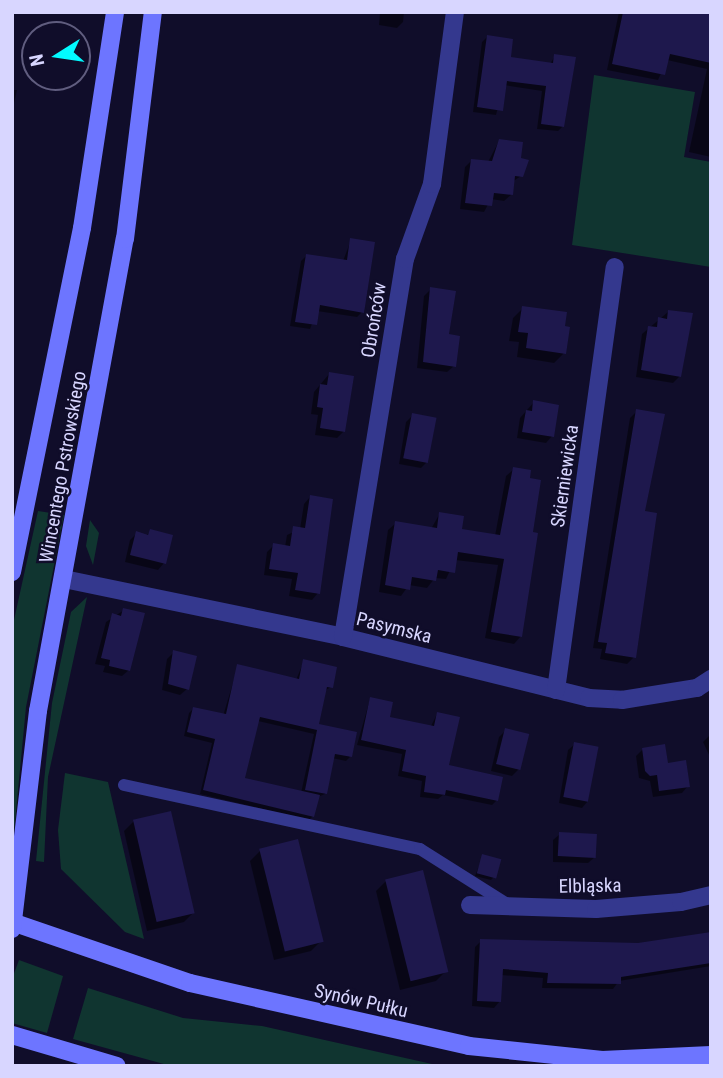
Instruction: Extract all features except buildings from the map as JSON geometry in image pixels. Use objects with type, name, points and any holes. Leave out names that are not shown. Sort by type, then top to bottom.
[{"type":"main road","name":"Wincentego Pstrowskiego","points":[[12,572],[82,228],[115,12]]},
{"type":"main road","name":"Wincentego Pstrowskiego","points":[[13,924],[38,711],[125,239],[153,12]]},
{"type":"main road","name":"Synów Pułku","points":[[13,924],[190,983],[469,1046],[591,1059],[711,1055]]},
{"type":"main road","points":[[12,1035],[117,1066]]},
{"type":"street","name":"Obrońców","points":[[342,637],[405,259],[432,184],[455,12]]},
{"type":"street","name":"Skierniewicka","points":[[556,690],[615,267]]},
{"type":"street","name":"Pasymska","points":[[64,579],[342,637],[556,690],[622,701],[697,688],[711,679]]},
{"type":"street","name":"Elbląska","points":[[470,905],[596,909],[681,902],[711,895]]},
{"type":"lane","points":[[124,785],[420,849],[513,907]]},
{"type":"green space","points":[[594,75],[695,92],[684,157],[711,162],[711,267],[572,245]]},
{"type":"green space","points":[[38,511],[64,515],[26,707],[12,853],[12,629]]},
{"type":"green space","points":[[90,520],[99,533],[93,565],[86,546]]},
{"type":"green space","points":[[87,597],[48,777],[44,862],[36,861],[52,703],[71,612]]},
{"type":"green space","points":[[65,773],[108,782],[144,939],[125,932],[61,869],[58,830]]},
{"type":"green space","points":[[19,960],[63,976],[47,1033],[12,1023],[12,979]]},
{"type":"green space","points":[[88,988],[183,1018],[262,1026],[441,1066],[171,1066],[73,1039]]}]
